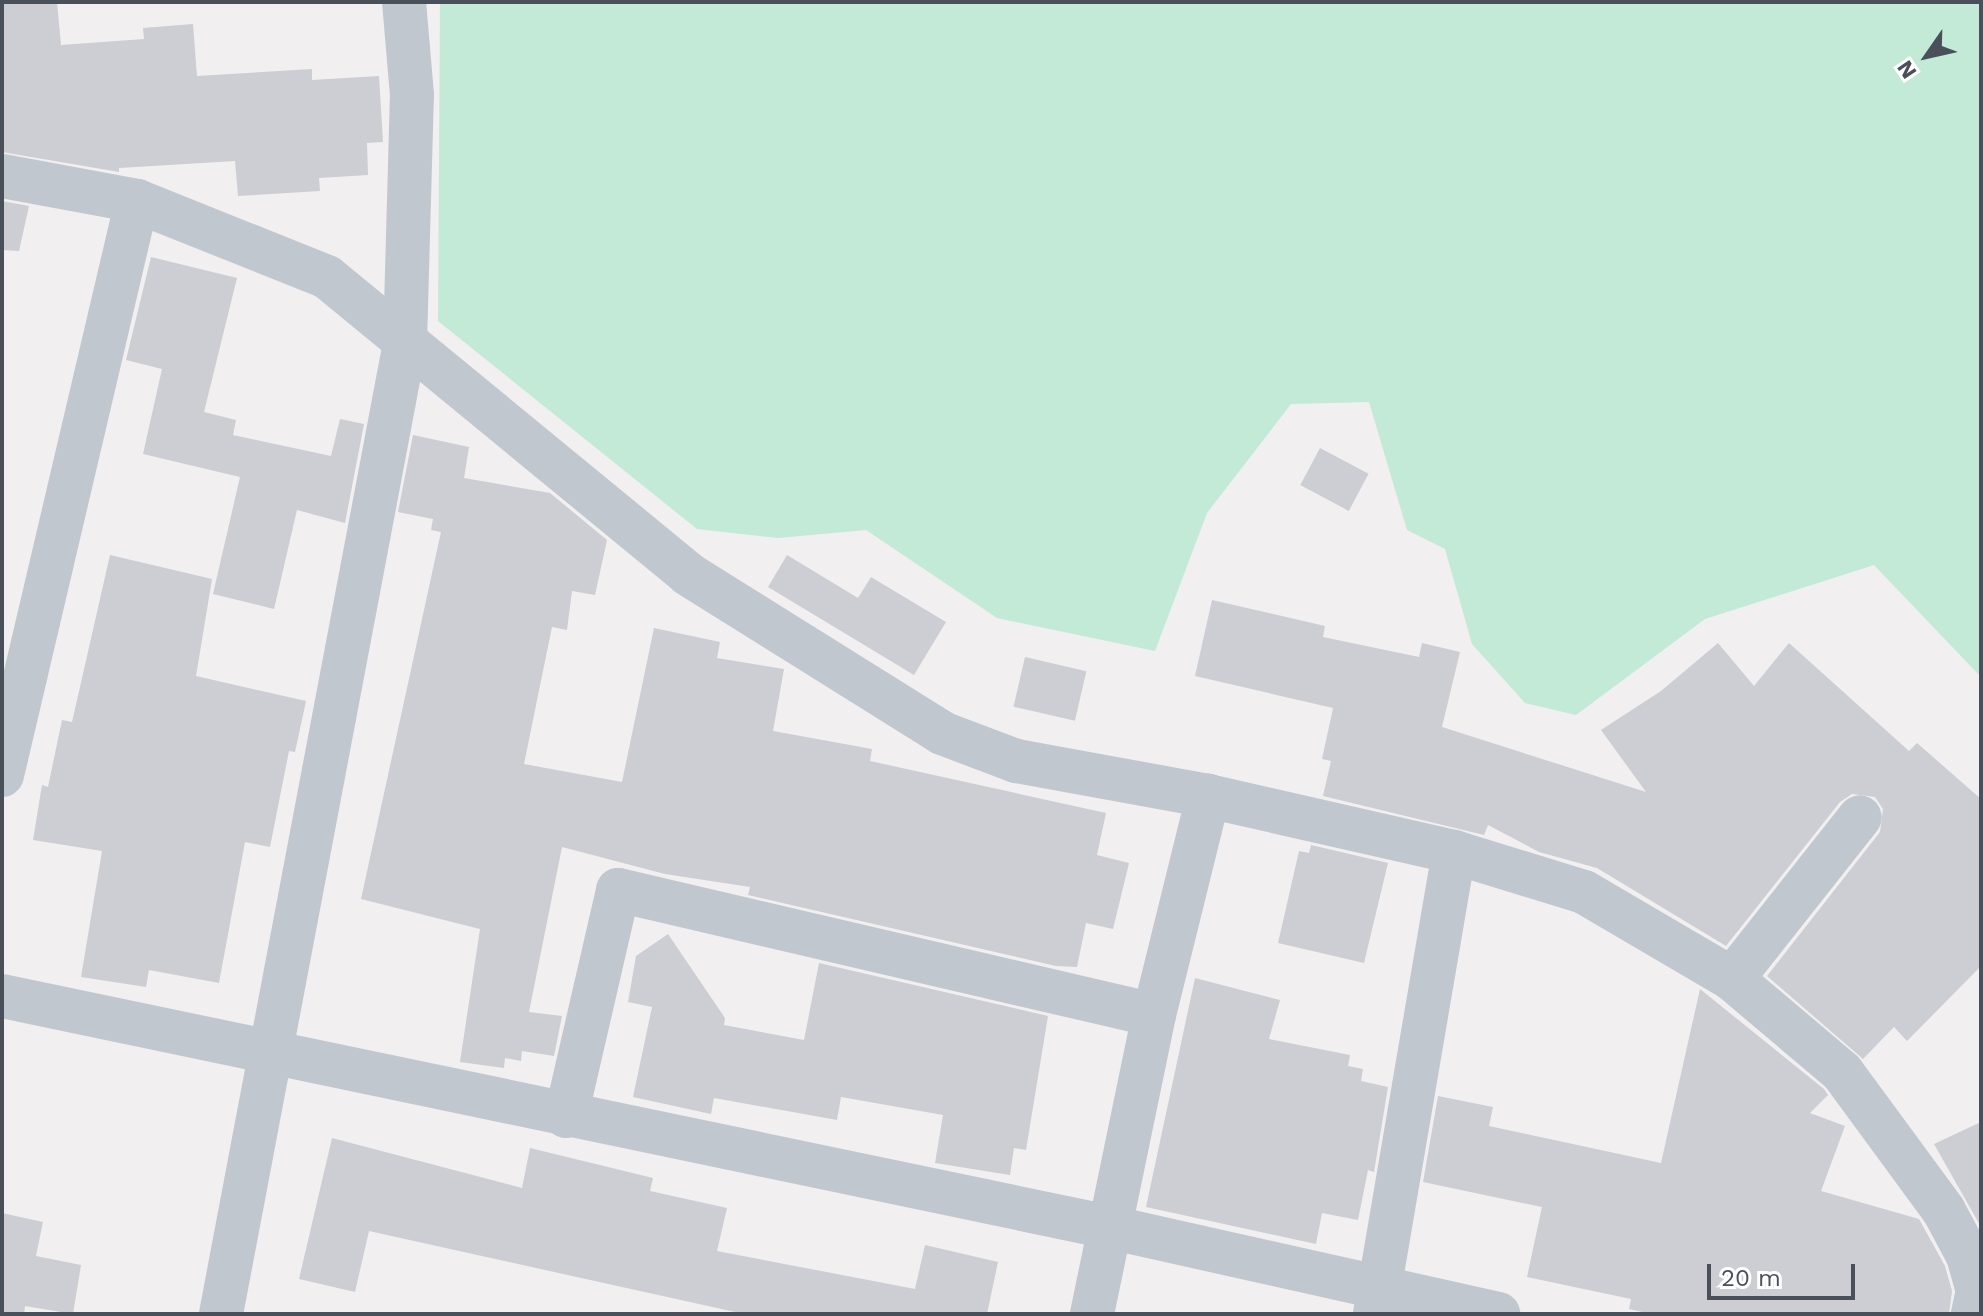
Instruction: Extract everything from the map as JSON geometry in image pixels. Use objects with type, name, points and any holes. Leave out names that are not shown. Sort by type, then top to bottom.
[{"type":"street","points":[[221,1314],[405,343],[412,95],[404,2]]},
{"type":"street","points":[[2,176],[137,201],[327,277],[688,574],[942,733],[1016,761],[1208,796],[1454,852],[1584,892],[1732,979],[1842,1072],[1944,1211],[1968,1256],[1978,1290],[1973,1314]]},
{"type":"street","points":[[2,775],[137,201]]},
{"type":"street","points":[[1092,1314],[1154,1015],[1208,796]]},
{"type":"street","points":[[1732,979],[1860,817]]},
{"type":"street","points":[[1378,1301],[1454,852]]},
{"type":"street","points":[[566,1116],[618,890],[1154,1015]]},
{"type":"street","points":[[2,996],[268,1056],[1109,1227],[1378,1301],[1498,1314]]},
{"type":"green space","points":[[440,2],[1981,2],[1981,677],[1874,565],[1705,619],[1576,715],[1525,703],[1472,644],[1445,549],[1407,530],[1369,402],[1291,404],[1207,513],[1155,651],[997,618],[866,530],[778,538],[697,529],[438,321]]},
{"type":"building","points":[[2,2],[57,2],[61,45],[144,39],[143,28],[193,24],[197,76],[312,69],[312,80],[379,76],[383,142],[367,143],[368,175],[319,178],[320,191],[238,196],[235,161],[119,168],[119,172],[2,152]]},
{"type":"building","points":[[2,201],[29,206],[19,251],[2,250]]},
{"type":"building","points":[[151,257],[237,278],[204,412],[236,420],[233,435],[331,456],[340,419],[364,424],[345,523],[297,510],[274,609],[213,594],[240,477],[143,454],[162,369],[126,360]]},
{"type":"building","points":[[413,435],[469,447],[464,478],[550,493],[607,540],[595,595],[572,591],[567,630],[552,627],[524,764],[622,782],[654,628],[720,642],[717,658],[784,669],[773,731],[872,749],[870,761],[1106,813],[1097,855],[1129,863],[1113,929],[1086,923],[1077,967],[1056,966],[748,895],[750,887],[665,874],[562,847],[529,1012],[562,1016],[554,1056],[522,1051],[521,1061],[505,1058],[504,1068],[460,1062],[480,929],[361,899],[441,532],[431,530],[433,519],[398,512]]},
{"type":"building","points":[[1320,448],[1369,474],[1349,511],[1300,485]]},
{"type":"building","points":[[110,555],[212,579],[196,676],[306,701],[295,752],[289,751],[270,847],[245,842],[219,983],[149,970],[146,987],[81,977],[102,851],[33,840],[42,785],[48,787],[62,720],[72,722]]},
{"type":"building","points":[[787,555],[858,598],[871,577],[946,622],[914,675],[768,587]]},
{"type":"building","points":[[1212,600],[1325,626],[1323,637],[1419,657],[1422,643],[1460,652],[1442,727],[1646,792],[1601,730],[1661,691],[1718,643],[1754,686],[1789,643],[1909,751],[1917,743],[1981,799],[1981,966],[1907,1041],[1894,1027],[1863,1059],[1767,976],[1880,832],[1883,809],[1875,797],[1852,794],[1840,802],[1726,946],[1597,868],[1539,852],[1488,825],[1484,835],[1323,796],[1331,761],[1322,759],[1333,708],[1195,676]]},
{"type":"building","points":[[1025,657],[1086,671],[1075,721],[1014,707]]},
{"type":"building","points":[[1311,845],[1388,863],[1364,963],[1278,943],[1299,851],[1309,853]]},
{"type":"building","points":[[668,934],[725,1018],[724,1025],[804,1040],[819,963],[1048,1016],[1026,1150],[1014,1148],[1010,1175],[935,1163],[943,1115],[841,1097],[837,1120],[714,1098],[711,1114],[633,1097],[652,1007],[628,1002],[636,956]]},
{"type":"building","points":[[1195,978],[1280,1000],[1269,1039],[1350,1055],[1348,1066],[1363,1069],[1361,1081],[1388,1087],[1374,1172],[1368,1170],[1358,1220],[1322,1213],[1316,1244],[1146,1207]]},
{"type":"building","points":[[1700,989],[1824,1089],[1828,1095],[1810,1113],[1845,1126],[1821,1191],[1919,1219],[1945,1266],[1952,1291],[1949,1314],[1651,1314],[1629,1309],[1631,1299],[1527,1277],[1542,1207],[1423,1182],[1438,1096],[1493,1107],[1489,1126],[1661,1163]]},
{"type":"building","points":[[1981,1122],[1981,1227],[1934,1144]]},
{"type":"building","points":[[332,1138],[522,1188],[530,1148],[653,1178],[650,1191],[727,1208],[717,1251],[915,1289],[925,1245],[998,1262],[987,1314],[744,1314],[369,1231],[355,1292],[299,1279]]},
{"type":"building","points":[[2,1213],[43,1222],[36,1256],[81,1265],[73,1314],[25,1306],[24,1314],[2,1314]]}]
